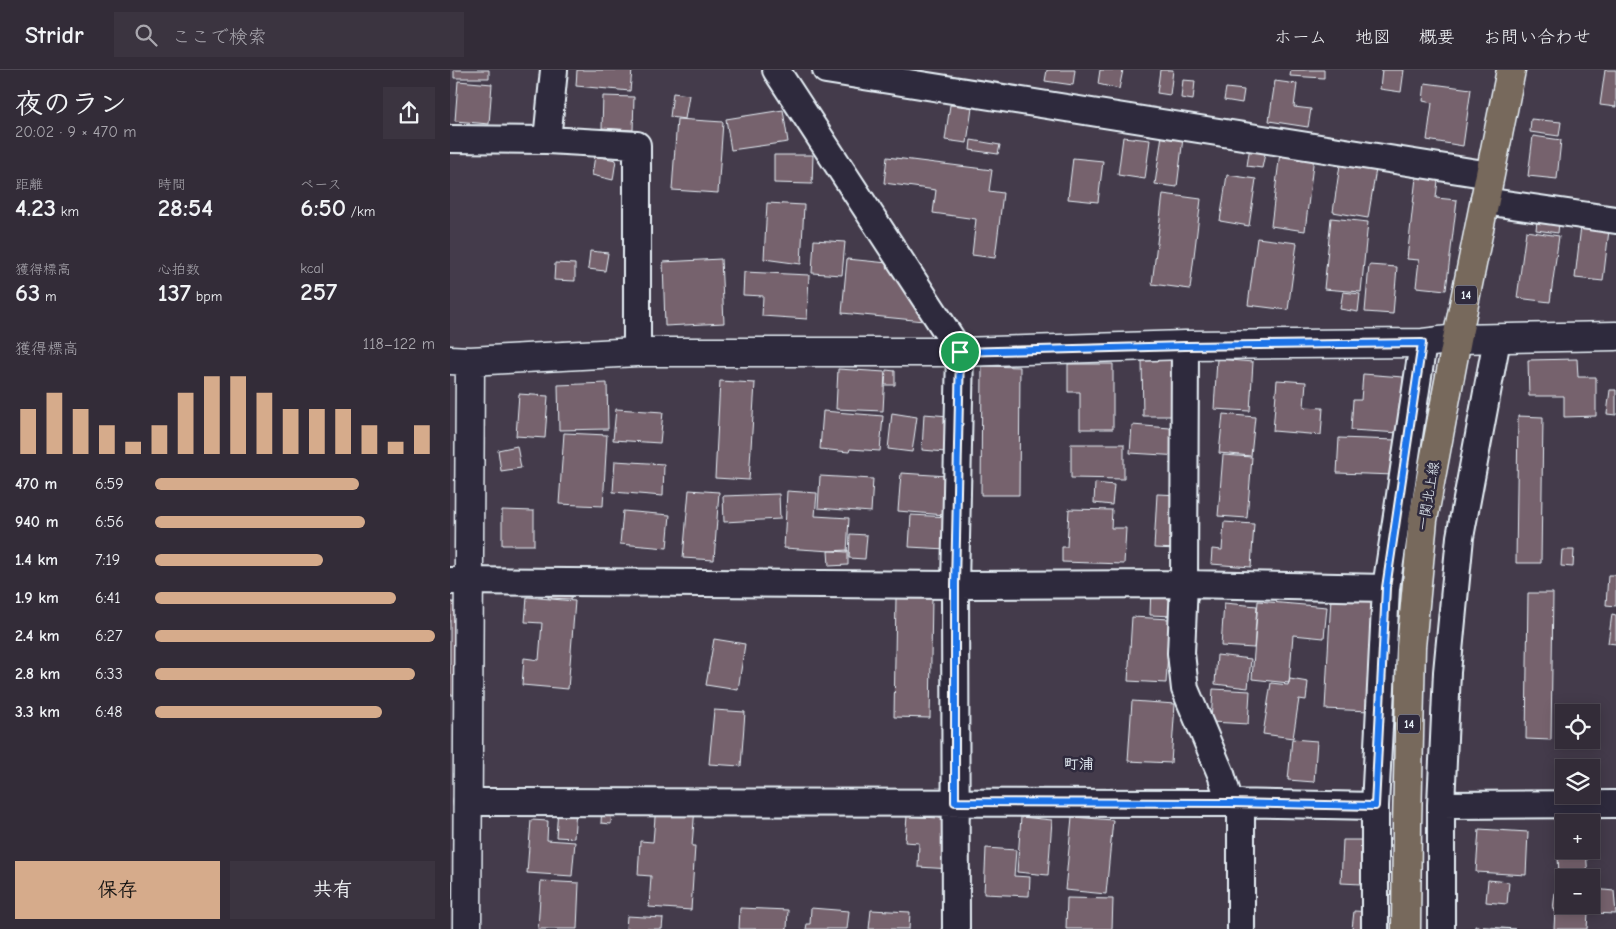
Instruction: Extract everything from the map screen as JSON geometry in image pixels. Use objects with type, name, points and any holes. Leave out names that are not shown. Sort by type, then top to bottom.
[{"type":"main road","name":"一関北上線","points":[[1406,929],[1406,826],[1411,647],[1423,520],[1511,70]]},
{"type":"street","points":[[547,140],[554,70]]},
{"type":"street","points":[[776,70],[960,352],[955,585],[956,929]]},
{"type":"street","points":[[826,70],[1487,188],[1616,220]]},
{"type":"street","points":[[450,139],[547,140],[638,145],[637,352]]},
{"type":"street","points":[[467,929],[458,802],[460,361],[637,352],[960,352],[1185,346],[1422,343],[1457,339],[1616,336]]},
{"type":"street","points":[[1441,929],[1441,805],[1447,672],[1460,537],[1497,339]]},
{"type":"street","points":[[1375,929],[1375,806],[1386,588],[1422,343]]},
{"type":"street","points":[[1185,346],[1182,653],[1184,688],[1221,774],[1236,803],[1241,929]]},
{"type":"street","points":[[459,581],[955,585],[1184,584],[1386,588]]},
{"type":"street","points":[[458,802],[1236,803],[1375,806]]},
{"type":"street","points":[[1441,805],[1616,804]]},
{"type":"building","points":[[454,70],[489,70],[489,78],[454,78]]},
{"type":"building","points":[[577,70],[632,70],[630,91],[576,86]]},
{"type":"building","points":[[1047,70],[1075,70],[1073,85],[1045,81]]},
{"type":"building","points":[[1100,70],[1123,70],[1119,89],[1098,84]]},
{"type":"building","points":[[1160,70],[1173,70],[1170,95],[1157,93]]},
{"type":"building","points":[[1291,70],[1324,70],[1324,78],[1290,76]]},
{"type":"building","points":[[1382,70],[1404,70],[1401,92],[1380,89]]},
{"type":"building","points":[[1605,70],[1616,70],[1616,107],[1600,105]]},
{"type":"building","points":[[1183,80],[1195,81],[1193,100],[1181,98]]},
{"type":"building","points":[[458,81],[492,84],[489,124],[455,121]]},
{"type":"building","points":[[1275,81],[1297,84],[1294,107],[1311,109],[1308,127],[1269,121]]},
{"type":"building","points":[[1425,83],[1471,89],[1463,146],[1427,140],[1432,103],[1423,101]]},
{"type":"building","points":[[1226,88],[1244,90],[1242,103],[1224,100]]},
{"type":"building","points":[[673,93],[689,95],[685,119],[670,117]]},
{"type":"building","points":[[603,96],[634,97],[633,130],[602,128]]},
{"type":"building","points":[[950,105],[972,107],[967,143],[945,140]]},
{"type":"building","points":[[783,110],[788,142],[731,150],[726,119]]},
{"type":"building","points":[[677,119],[723,122],[718,193],[672,190]]},
{"type":"building","points":[[1531,119],[1561,122],[1559,136],[1530,132]]},
{"type":"building","points":[[1162,135],[1183,138],[1177,187],[1155,184]]},
{"type":"building","points":[[1533,136],[1561,140],[1557,179],[1528,176]]},
{"type":"building","points":[[1123,137],[1150,140],[1145,179],[1118,175]]},
{"type":"building","points":[[971,140],[1000,145],[998,154],[970,150]]},
{"type":"building","points":[[1250,146],[1266,149],[1262,168],[1247,166]]},
{"type":"building","points":[[1280,152],[1314,156],[1305,231],[1271,226]]},
{"type":"building","points":[[774,155],[813,155],[812,184],[774,183]]},
{"type":"building","points":[[595,156],[616,160],[613,180],[592,175]]},
{"type":"building","points":[[887,157],[992,170],[989,191],[1003,193],[995,258],[972,255],[976,219],[933,213],[936,190],[884,183]]},
{"type":"building","points":[[1073,158],[1103,161],[1098,202],[1068,199]]},
{"type":"building","points":[[1341,158],[1377,163],[1368,218],[1333,212]]},
{"type":"building","points":[[1227,175],[1256,179],[1249,226],[1220,221]]},
{"type":"building","points":[[1416,177],[1438,180],[1436,198],[1457,200],[1446,290],[1416,287],[1419,260],[1407,259]]},
{"type":"building","points":[[1163,194],[1201,199],[1190,289],[1152,284]]},
{"type":"building","points":[[767,203],[804,205],[801,264],[764,259]]},
{"type":"building","points":[[1538,211],[1560,213],[1558,233],[1536,230]]},
{"type":"building","points":[[1331,218],[1368,222],[1361,292],[1324,289]]},
{"type":"building","points":[[1581,226],[1609,230],[1603,281],[1575,278]]},
{"type":"building","points":[[1526,231],[1559,236],[1550,302],[1517,298]]},
{"type":"building","points":[[1257,238],[1297,243],[1288,310],[1248,305]]},
{"type":"building","points":[[814,240],[845,242],[842,275],[812,273]]},
{"type":"building","points":[[590,251],[608,253],[605,271],[588,269]]},
{"type":"building","points":[[721,259],[724,323],[665,326],[663,262]]},
{"type":"building","points":[[847,259],[908,265],[907,276],[928,278],[924,321],[842,313]]},
{"type":"building","points":[[555,263],[575,264],[575,281],[554,280]]},
{"type":"building","points":[[1369,265],[1397,267],[1393,314],[1365,312]]},
{"type":"building","points":[[744,272],[809,275],[807,319],[762,316],[763,296],[743,295]]},
{"type":"building","points":[[1343,292],[1360,294],[1358,312],[1340,309]]},
{"type":"building","points":[[1217,359],[1253,362],[1250,411],[1214,409]]},
{"type":"building","points":[[1577,359],[1578,377],[1596,377],[1596,416],[1564,417],[1564,396],[1529,396],[1528,360]]},
{"type":"building","points":[[1142,360],[1176,360],[1176,416],[1143,416]]},
{"type":"building","points":[[1068,364],[1113,364],[1113,429],[1080,429],[1080,392],[1068,392]]},
{"type":"building","points":[[982,366],[1020,367],[1019,495],[981,495]]},
{"type":"building","points":[[838,369],[885,372],[883,411],[836,409]]},
{"type":"building","points":[[886,370],[895,371],[895,385],[885,385]]},
{"type":"building","points":[[1363,374],[1403,377],[1400,433],[1351,430],[1353,400],[1361,400]]},
{"type":"building","points":[[1277,380],[1306,382],[1304,407],[1323,408],[1321,435],[1273,431]]},
{"type":"building","points":[[720,381],[755,383],[749,480],[715,478]]},
{"type":"building","points":[[607,383],[608,429],[559,430],[558,385]]},
{"type":"building","points":[[1610,390],[1616,390],[1616,415],[1607,414]]},
{"type":"building","points":[[519,394],[548,396],[545,438],[516,436]]},
{"type":"building","points":[[616,409],[663,412],[660,443],[613,440]]},
{"type":"building","points":[[823,411],[883,416],[880,451],[850,449],[849,452],[820,449]]},
{"type":"building","points":[[892,413],[917,417],[912,452],[888,449]]},
{"type":"building","points":[[924,414],[949,416],[946,452],[922,450]]},
{"type":"building","points":[[1223,414],[1255,417],[1251,456],[1219,453]]},
{"type":"building","points":[[1518,416],[1543,417],[1541,563],[1516,563]]},
{"type":"building","points":[[1132,425],[1183,429],[1181,456],[1130,453]]},
{"type":"building","points":[[564,433],[607,435],[603,506],[559,504]]},
{"type":"building","points":[[1339,438],[1396,440],[1395,475],[1337,473]]},
{"type":"building","points":[[1071,444],[1124,444],[1124,479],[1071,478]]},
{"type":"building","points":[[517,446],[521,468],[501,471],[498,450]]},
{"type":"building","points":[[1223,455],[1252,457],[1247,518],[1218,516]]},
{"type":"building","points":[[615,461],[664,464],[663,496],[613,492]]},
{"type":"building","points":[[901,473],[948,476],[945,515],[898,511]]},
{"type":"building","points":[[820,476],[873,479],[871,512],[818,508]]},
{"type":"building","points":[[1095,483],[1114,485],[1112,505],[1094,503]]},
{"type":"building","points":[[689,490],[719,492],[714,560],[683,558]]},
{"type":"building","points":[[787,491],[817,493],[815,516],[849,518],[847,552],[784,548]]},
{"type":"building","points":[[779,494],[780,519],[724,522],[723,496]]},
{"type":"building","points":[[1157,494],[1181,495],[1178,549],[1154,548]]},
{"type":"building","points":[[1069,509],[1112,510],[1111,528],[1126,528],[1124,564],[1062,562],[1062,547],[1067,547]]},
{"type":"building","points":[[502,510],[534,511],[534,545],[502,545]]},
{"type":"building","points":[[623,511],[670,515],[667,548],[620,544]]},
{"type":"building","points":[[911,515],[949,517],[947,549],[909,547]]},
{"type":"building","points":[[1224,522],[1254,524],[1251,567],[1211,564],[1212,549],[1222,550]]},
{"type":"building","points":[[850,534],[867,535],[865,559],[849,558]]},
{"type":"building","points":[[848,550],[848,565],[829,566],[828,551]]},
{"type":"building","points":[[1562,550],[1574,550],[1573,567],[1561,566]]},
{"type":"building","points":[[1608,575],[1616,575],[1616,606],[1606,605]]},
{"type":"building","points":[[1151,587],[1175,588],[1174,616],[1150,615]]},
{"type":"building","points":[[549,588],[572,590],[571,599],[548,598]]},
{"type":"building","points":[[1528,593],[1553,593],[1551,740],[1526,739]]},
{"type":"building","points":[[527,597],[575,601],[568,689],[522,685],[524,658],[539,660],[542,623],[525,622]]},
{"type":"building","points":[[896,597],[932,597],[930,718],[894,717]]},
{"type":"building","points":[[1331,597],[1376,599],[1370,711],[1325,709]]},
{"type":"building","points":[[1258,601],[1327,607],[1324,638],[1293,635],[1289,683],[1252,679]]},
{"type":"building","points":[[450,602],[455,602],[455,695],[450,695]]},
{"type":"building","points":[[1224,603],[1257,606],[1254,648],[1221,646]]},
{"type":"building","points":[[1612,614],[1616,615],[1616,644],[1608,643]]},
{"type":"building","points":[[1132,617],[1170,619],[1166,683],[1128,681]]},
{"type":"building","points":[[714,639],[745,644],[738,690],[706,685]]},
{"type":"building","points":[[1217,655],[1251,659],[1248,688],[1215,684]]},
{"type":"building","points":[[1290,679],[1308,682],[1306,700],[1299,699],[1293,738],[1263,734],[1271,683],[1288,685]]},
{"type":"building","points":[[1213,689],[1250,691],[1248,724],[1211,722]]},
{"type":"building","points":[[1132,701],[1175,704],[1171,763],[1128,761]]},
{"type":"building","points":[[714,710],[745,712],[741,766],[709,764]]},
{"type":"building","points":[[1292,739],[1317,741],[1314,782],[1288,780]]},
{"type":"building","points":[[656,805],[695,807],[692,846],[695,846],[691,910],[649,907],[651,876],[638,875],[640,841],[653,842]]},
{"type":"building","points":[[602,806],[612,806],[611,824],[601,823]]},
{"type":"building","points":[[558,808],[576,809],[574,838],[556,837]]},
{"type":"building","points":[[907,816],[954,819],[951,869],[918,867],[919,843],[905,842]]},
{"type":"building","points":[[1021,817],[1052,820],[1048,875],[1017,872]]},
{"type":"building","points":[[1072,817],[1113,820],[1106,894],[1065,890]]},
{"type":"building","points":[[531,820],[548,821],[547,840],[575,842],[572,876],[527,873]]},
{"type":"building","points":[[1479,829],[1528,832],[1526,875],[1476,872]]},
{"type":"building","points":[[1343,840],[1364,840],[1361,884],[1341,883]]},
{"type":"building","points":[[986,848],[1016,850],[1014,876],[1030,877],[1029,896],[984,894]]},
{"type":"building","points":[[1558,859],[1587,859],[1587,869],[1559,869]]},
{"type":"building","points":[[1488,880],[1509,882],[1507,904],[1486,902]]},
{"type":"building","points":[[541,881],[579,883],[577,929],[538,929]]},
{"type":"building","points":[[1600,890],[1614,891],[1616,914],[1600,913]]},
{"type":"building","points":[[1555,893],[1555,909],[1553,909]]},
{"type":"building","points":[[1067,898],[1113,899],[1112,929],[1066,929]]},
{"type":"building","points":[[740,908],[788,910],[787,929],[739,929]]},
{"type":"building","points":[[811,908],[849,911],[847,929],[806,929],[807,924],[810,924]]},
{"type":"building","points":[[871,910],[910,912],[909,929],[869,929]]},
{"type":"building","points":[[1555,910],[1555,914],[1588,914],[1587,929],[1554,929]]},
{"type":"building","points":[[1354,911],[1371,912],[1370,929],[1352,929]]},
{"type":"building","points":[[627,916],[663,918],[662,929],[626,929]]},
{"type":"building","points":[[1475,926],[1515,929],[1475,929]]},
{"type":"district","name":"町浦","points":[[1079,764]]},
{"type":"route","points":[[1422,343],[1386,588],[1375,806],[1230,803],[955,802],[955,585],[960,352],[1185,346],[1422,343]]}]
